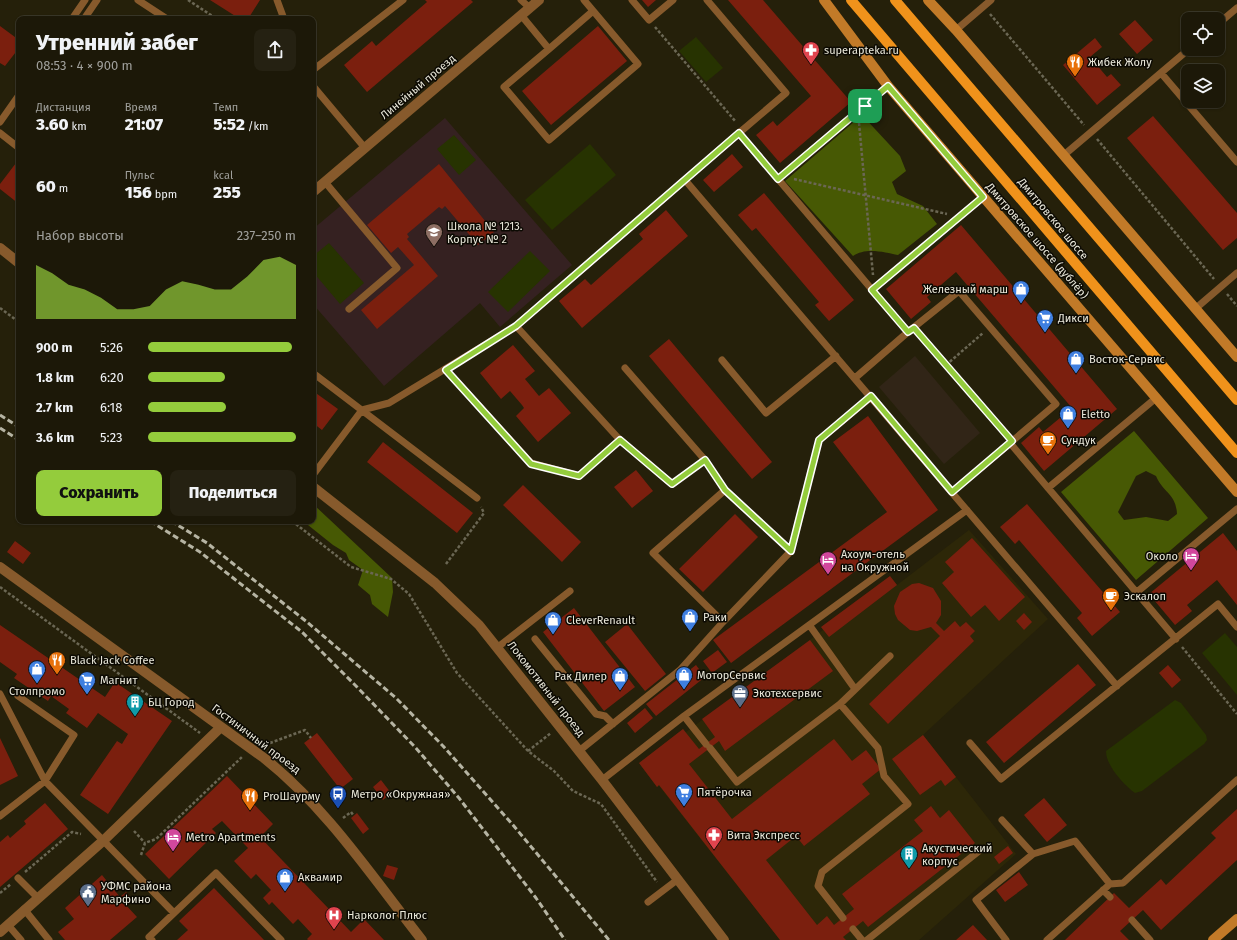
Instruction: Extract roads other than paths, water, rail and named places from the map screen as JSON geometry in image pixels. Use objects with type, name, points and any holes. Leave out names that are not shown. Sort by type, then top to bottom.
[{"type":"main road","name":"Дмитровское шоссе (дублёр)","points":[[824,0],[888,86],[1237,492]]},
{"type":"main road","name":"Дмитровское шоссе","points":[[851,0],[1237,454]]},
{"type":"main road","name":"Дмитровское шоссе","points":[[895,0],[1237,400]]},
{"type":"main road","points":[[928,0],[956,30],[1194,309],[1237,357]]},
{"type":"main road","points":[[1213,940],[1237,919]]},
{"type":"street","name":"Линейный проезд","points":[[316,190],[539,0]]},
{"type":"street","points":[[0,248],[16,261]]},
{"type":"street","name":"Локомотивный проезд","points":[[316,489],[462,606],[498,647],[724,940]]},
{"type":"street","name":"Гостиничный проезд","points":[[0,567],[264,758],[294,784],[328,821],[422,940]]},
{"type":"street","points":[[0,932],[24,909],[104,840],[221,727]]},
{"type":"lane","points":[[74,16],[85,0]]},
{"type":"lane","points":[[86,16],[97,0]]},
{"type":"lane","points":[[138,0],[162,16]]},
{"type":"lane","points":[[277,0],[283,16]]},
{"type":"lane","points":[[316,68],[403,0]]},
{"type":"lane","points":[[522,0],[530,8]]},
{"type":"lane","points":[[584,0],[638,64],[549,140],[504,87],[593,11]]},
{"type":"lane","points":[[632,0],[649,20],[673,0]]},
{"type":"lane","points":[[316,471],[362,410],[389,403],[446,370],[516,326],[786,93],[707,0]]},
{"type":"lane","points":[[956,30],[991,0]]},
{"type":"lane","points":[[1225,18],[1237,8]]},
{"type":"lane","points":[[521,15],[549,49]]},
{"type":"lane","points":[[1064,155],[1181,56]]},
{"type":"lane","points":[[1161,73],[1237,162]]},
{"type":"lane","points":[[780,178],[888,86]]},
{"type":"lane","points":[[316,90],[365,148]]},
{"type":"lane","points":[[0,122],[16,100]]},
{"type":"lane","points":[[741,131],[874,289],[911,330]]},
{"type":"lane","points":[[0,134],[16,146]]},
{"type":"lane","points":[[685,180],[871,396],[1117,686]]},
{"type":"lane","points":[[325,182],[397,268],[349,309]]},
{"type":"lane","points":[[874,289],[983,197]]},
{"type":"lane","points":[[1194,309],[1237,273]]},
{"type":"lane","points":[[855,378],[959,291],[1056,404],[952,492]]},
{"type":"lane","points":[[516,326],[620,440],[672,484],[705,460],[625,368]]},
{"type":"lane","points":[[722,360],[766,413],[836,356]]},
{"type":"lane","points":[[446,370],[531,464],[579,476],[620,440]]},
{"type":"lane","points":[[316,375],[477,498]]},
{"type":"lane","points":[[579,751],[680,670],[723,622],[791,551],[819,440],[871,396]]},
{"type":"lane","points":[[1048,488],[1156,398]]},
{"type":"lane","points":[[1011,442],[1176,639]]},
{"type":"lane","points":[[723,622],[653,553],[725,490],[791,551]]},
{"type":"lane","points":[[1137,592],[1237,509]]},
{"type":"lane","points":[[602,780],[684,716],[810,626],[967,510]]},
{"type":"lane","points":[[498,647],[570,590]]},
{"type":"lane","points":[[970,743],[1001,779],[1218,604],[1237,627]]},
{"type":"lane","points":[[810,626],[855,689]]},
{"type":"lane","points":[[535,638],[596,714],[605,716],[613,724]]},
{"type":"lane","points":[[684,716],[737,782],[840,704],[890,656]]},
{"type":"lane","points":[[0,694],[45,781],[174,913]]},
{"type":"lane","points":[[0,816],[45,781],[74,735],[18,696]]},
{"type":"lane","points":[[840,704],[878,748],[884,776],[908,804],[822,872],[818,886],[843,918]]},
{"type":"lane","points":[[1047,940],[1110,884],[1123,883],[1237,780]]},
{"type":"lane","points":[[1002,820],[1032,854]]},
{"type":"lane","points":[[1006,940],[976,900],[1032,854],[1075,841],[1110,884]]},
{"type":"lane","points":[[867,940],[979,851]]},
{"type":"lane","points":[[152,940],[149,937],[216,873],[281,940]]},
{"type":"lane","points":[[18,878],[38,898]]},
{"type":"lane","points":[[648,902],[677,880]]},
{"type":"lane","points":[[1103,890],[1110,897]]},
{"type":"lane","points":[[24,909],[49,940]]},
{"type":"lane","points":[[1132,920],[1150,940]]},
{"type":"lane","points":[[8,925],[21,940]]},
{"type":"lane","points":[[853,929],[862,940]]},
{"type":"railway","points":[[0,415],[16,425]]},
{"type":"railway","points":[[0,428],[16,438]]},
{"type":"railway","points":[[155,524],[200,552],[302,632],[357,687],[415,747],[459,798],[536,898],[565,940]]},
{"type":"railway","points":[[176,524],[207,543],[307,622],[396,698],[443,746],[513,825],[609,940]]},
{"type":"place","name":"superapteka.ru","points":[[811,65]]},
{"type":"place","name":"Жибек Жолу","points":[[1075,77]]},
{"type":"place","name":"Школа № 1213. Корпус № 2","points":[[434,247]]},
{"type":"place","name":"Железный марш","points":[[1021,304]]},
{"type":"place","name":"Дикси","points":[[1045,333]]},
{"type":"place","name":"Восток-Сервис","points":[[1076,374]]},
{"type":"place","name":"Eletto","points":[[1068,429]]},
{"type":"place","name":"Сундук","points":[[1048,455]]},
{"type":"place","name":"Около","points":[[1191,571]]},
{"type":"place","name":"Ахоум-отель на Окружной","points":[[828,575]]},
{"type":"place","name":"Эскалоп","points":[[1111,611]]},
{"type":"place","name":"Раки","points":[[690,632]]},
{"type":"place","name":"CleverRenault","points":[[553,635]]},
{"type":"place","name":"Black Jack Coffee","points":[[57,675]]},
{"type":"place","name":"Столпромо","points":[[37,684]]},
{"type":"place","name":"МоторСервис","points":[[684,690]]},
{"type":"place","name":"Рак Дилер","points":[[620,691]]},
{"type":"place","name":"Магнит","points":[[87,695]]},
{"type":"place","name":"Экотехсервис","points":[[740,708]]},
{"type":"place","name":"БЦ Город","points":[[135,717]]},
{"type":"place","name":"Пятёрочка","points":[[684,807]]},
{"type":"place","name":"Метро «Окружная»","points":[[338,809]]},
{"type":"place","name":"ProШаурму","points":[[250,811]]},
{"type":"place","name":"Вита Экспресс","points":[[714,850]]},
{"type":"place","name":"Metro Apartments","points":[[173,852]]},
{"type":"place","name":"Акустический корпус","points":[[909,869]]},
{"type":"place","name":"Аквамир","points":[[285,892]]},
{"type":"place","name":"УФМС района Марфино","points":[[88,907]]},
{"type":"place","name":"Нарколог Плюс","points":[[334,930]]}]
